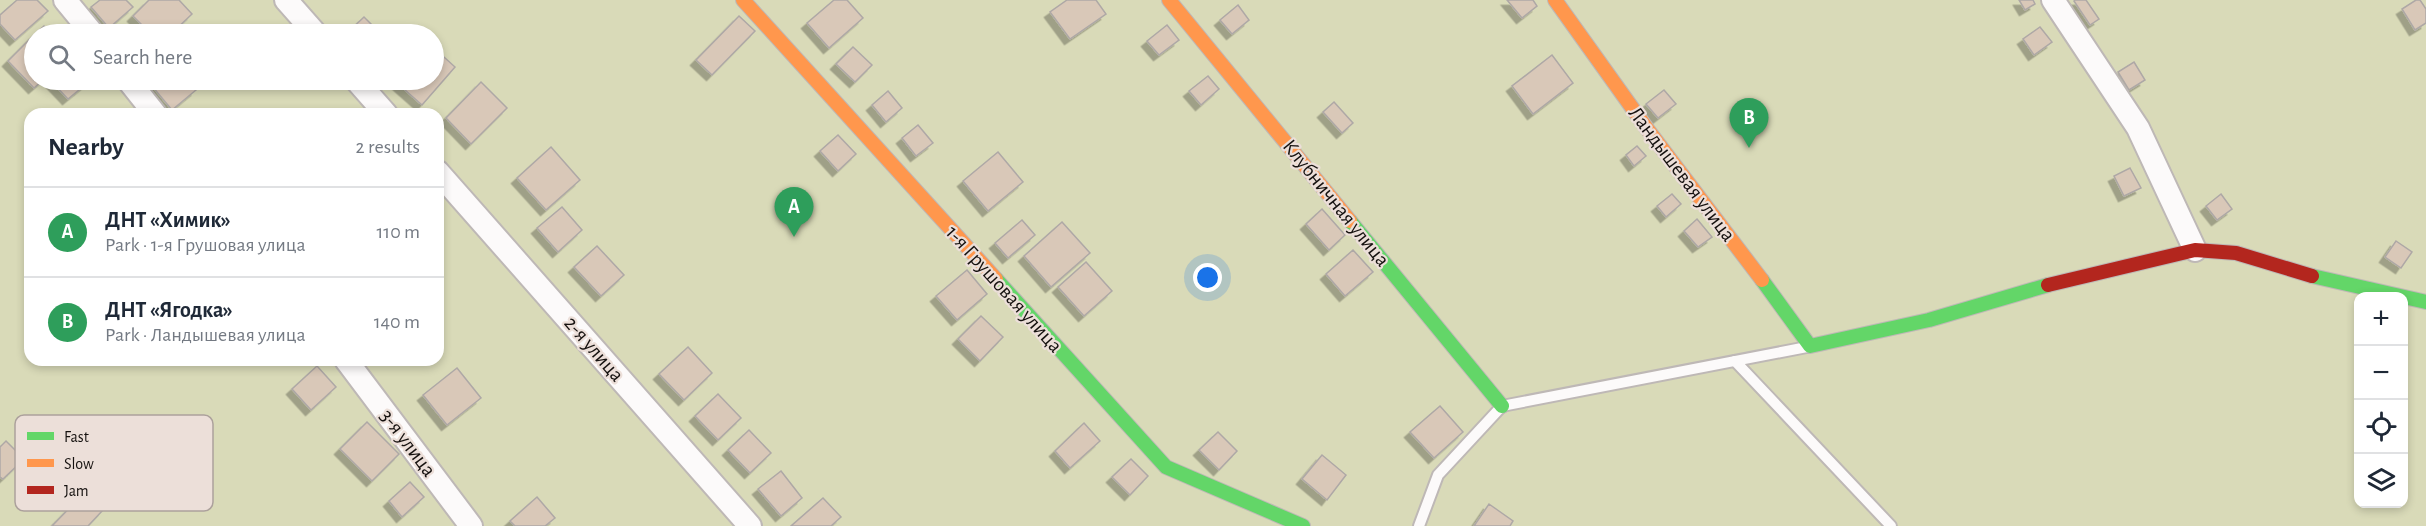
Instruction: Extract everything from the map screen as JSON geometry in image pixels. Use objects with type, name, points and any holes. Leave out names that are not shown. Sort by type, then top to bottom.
[{"type":"street","points":[[66,0],[85,24]]},
{"type":"street","points":[[286,0],[307,24]]},
{"type":"street","name":"1-я Грушовая улица","points":[[743,0],[1166,467],[1303,526]]},
{"type":"street","name":"Клубничная улица","points":[[1169,0],[1502,406]]},
{"type":"street","name":"Ландышевая улица","points":[[1555,0],[1623,97],[1707,209],[1773,291],[1810,346]]},
{"type":"street","points":[[2053,0],[2138,129],[2195,250]]},
{"type":"street","points":[[136,90],[150,108]]},
{"type":"street","points":[[365,90],[381,108]]},
{"type":"street","name":"2-я улица","points":[[444,179],[750,526]]},
{"type":"street","points":[[1810,346],[1929,320],[2070,279],[2195,250],[2236,254],[2320,279],[2426,302]]},
{"type":"street","name":"3-я улица","points":[[350,366],[471,526]]},
{"type":"lane","points":[[1419,526],[1438,475],[1502,406],[1810,346]]},
{"type":"lane","points":[[1735,361],[1891,526]]},
{"type":"green space","points":[[0,0],[2426,0],[2426,526],[0,526]]},
{"type":"building","points":[[17,0],[37,0],[48,11],[33,24],[24,24],[24,32],[15,40],[0,24],[0,15]]},
{"type":"building","points":[[100,0],[126,0],[133,7],[114,24],[106,24],[91,7]]},
{"type":"building","points":[[149,0],[179,0],[192,14],[182,24],[141,24],[133,16]]},
{"type":"building","points":[[834,0],[847,0],[863,18],[829,48],[807,23]]},
{"type":"building","points":[[1067,0],[1096,0],[1106,14],[1070,39],[1050,12]]},
{"type":"building","points":[[1507,0],[1533,0],[1537,6],[1522,18]]},
{"type":"building","points":[[2019,0],[2033,0],[2035,4],[2025,10]]},
{"type":"building","points":[[2075,0],[2086,0],[2099,19],[2090,25]]},
{"type":"building","points":[[2420,0],[2426,9],[2426,23],[2415,30],[2402,9]]},
{"type":"building","points":[[1238,5],[1249,20],[1232,34],[1220,20]]},
{"type":"building","points":[[739,16],[755,31],[712,75],[696,60]]},
{"type":"building","points":[[364,17],[371,24],[357,24]]},
{"type":"building","points":[[1167,25],[1179,40],[1159,55],[1147,41]]},
{"type":"building","points":[[2040,27],[2052,42],[2034,55],[2023,39]]},
{"type":"building","points":[[24,45],[24,78],[8,61]]},
{"type":"building","points":[[853,47],[872,65],[855,82],[836,64]]},
{"type":"building","points":[[1552,55],[1573,83],[1533,114],[1512,86]]},
{"type":"building","points":[[444,57],[455,67],[444,80]]},
{"type":"building","points":[[2134,62],[2145,80],[2129,90],[2118,72]]},
{"type":"building","points":[[1208,76],[1219,89],[1201,105],[1189,91]]},
{"type":"building","points":[[481,82],[507,108],[471,144],[446,118]]},
{"type":"building","points":[[59,90],[79,90],[68,99]]},
{"type":"building","points":[[155,90],[196,90],[174,108],[170,108]]},
{"type":"building","points":[[405,90],[435,90],[422,105]]},
{"type":"building","points":[[1664,90],[1676,104],[1658,118],[1646,104]]},
{"type":"building","points":[[888,91],[902,108],[886,122],[872,105]]},
{"type":"building","points":[[1334,102],[1353,123],[1342,133],[1323,112]]},
{"type":"building","points":[[918,125],[933,143],[916,156],[902,138]]},
{"type":"building","points":[[838,135],[856,154],[838,171],[820,151]]},
{"type":"building","points":[[1637,146],[1646,156],[1634,166],[1626,155]]},
{"type":"building","points":[[551,147],[580,180],[546,210],[517,178]]},
{"type":"building","points":[[998,152],[1023,182],[988,211],[963,181]]},
{"type":"building","points":[[2130,168],[2141,188],[2124,196],[2114,176]]},
{"type":"building","points":[[1672,194],[1681,204],[1666,217],[1657,206]]},
{"type":"building","points":[[2221,194],[2232,209],[2217,220],[2206,206]]},
{"type":"building","points":[[562,207],[582,230],[558,252],[537,228]]},
{"type":"building","points":[[1322,209],[1345,235],[1329,250],[1306,224]]},
{"type":"building","points":[[1697,219],[1712,237],[1698,247],[1684,231]]},
{"type":"building","points":[[1022,220],[1035,235],[1008,258],[995,243]]},
{"type":"building","points":[[1062,222],[1090,253],[1051,287],[1024,256]]},
{"type":"building","points":[[2396,241],[2412,252],[2401,268],[2385,257]]},
{"type":"building","points":[[597,246],[624,275],[601,296],[574,267]]},
{"type":"building","points":[[1353,250],[1373,272],[1345,296],[1326,274]]},
{"type":"building","points":[[1086,262],[1112,291],[1084,316],[1058,287]]},
{"type":"building","points":[[967,270],[987,294],[957,320],[936,296]]},
{"type":"building","points":[[981,316],[1003,337],[980,361],[958,339]]},
{"type":"building","points":[[688,347],[712,373],[684,400],[659,374]]},
{"type":"building","points":[[317,366],[336,387],[311,410],[292,389]]},
{"type":"building","points":[[457,368],[481,398],[447,425],[423,395]]},
{"type":"building","points":[[718,394],[741,418],[718,440],[695,416]]},
{"type":"building","points":[[1440,406],[1463,432],[1434,458],[1410,432]]},
{"type":"building","points":[[367,422],[399,454],[372,481],[340,449]]},
{"type":"building","points":[[1084,423],[1100,441],[1070,468],[1055,451]]},
{"type":"building","points":[[749,430],[771,453],[750,473],[728,450]]},
{"type":"building","points":[[1218,432],[1237,451],[1219,470],[1199,450]]},
{"type":"building","points":[[6,441],[15,450],[15,468],[3,479],[0,477],[0,447]]},
{"type":"building","points":[[1322,455],[1346,475],[1327,500],[1302,479]]},
{"type":"building","points":[[1131,459],[1148,476],[1130,495],[1112,477]]},
{"type":"building","points":[[781,471],[802,498],[781,516],[758,489]]},
{"type":"building","points":[[410,482],[424,497],[402,517],[389,501]]},
{"type":"building","points":[[537,497],[555,518],[545,526],[515,526],[510,521]]},
{"type":"building","points":[[823,498],[841,517],[831,526],[791,526]]},
{"type":"building","points":[[1489,504],[1513,521],[1510,526],[1474,526]]},
{"type":"building","points":[[67,511],[102,511],[88,526],[52,526]]},
{"type":"traffic: fast","points":[[1350,221],[1502,406]]},
{"type":"traffic: fast","points":[[2312,276],[2426,302]]},
{"type":"traffic: fast","points":[[996,279],[1166,467],[1303,526]]},
{"type":"traffic: fast","points":[[1762,280],[1810,346],[1929,320],[2048,285]]},
{"type":"traffic: slow","points":[[743,0],[996,279]]},
{"type":"traffic: slow","points":[[1169,0],[1350,221]]},
{"type":"traffic: slow","points":[[1555,0],[1648,130],[1762,280]]},
{"type":"traffic: jam","points":[[2048,285],[2195,250],[2236,253],[2312,276]]},
{"type":"place","name":"ДНТ «Ягодка»","points":[[1749,148]]},
{"type":"place","name":"ДНТ «Химик»","points":[[794,237]]}]
